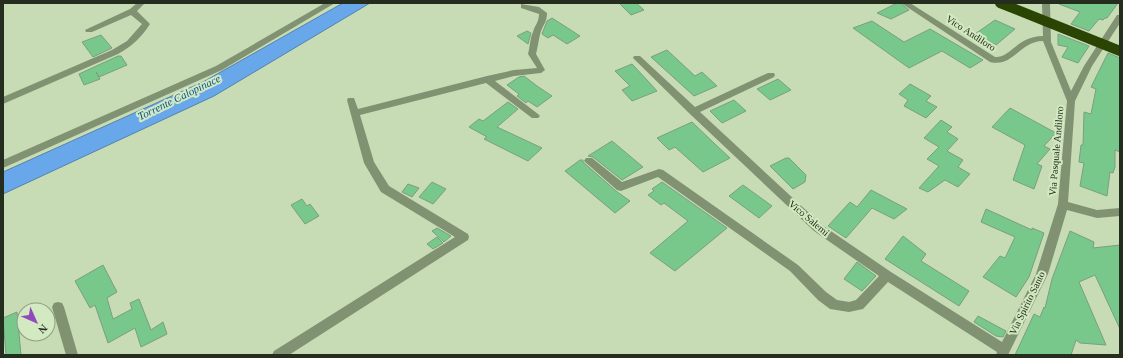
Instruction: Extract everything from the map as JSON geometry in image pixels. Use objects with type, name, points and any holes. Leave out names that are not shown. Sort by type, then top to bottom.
[{"type":"highway","points":[[1000,3],[1120,51]]},
{"type":"highway","points":[[1019,3],[1120,42]]},
{"type":"street","points":[[3,164],[219,68],[331,3]]},
{"type":"street","name":"Vico Andiloro","points":[[905,3],[993,60],[1005,60],[1028,41],[1047,39]]},
{"type":"street","points":[[1046,3],[1047,39],[1071,101]]},
{"type":"street","points":[[89,30],[136,6]]},
{"type":"street","points":[[3,101],[114,52],[130,42],[141,32],[146,24],[134,14],[136,6]]},
{"type":"street","points":[[355,113],[487,79],[514,73],[540,70],[541,68],[532,54],[536,40],[536,33],[543,20],[543,14],[536,9],[524,6]]},
{"type":"street","name":"Via Pasquale Andiloro","points":[[1063,204],[1071,101],[1088,66],[1120,17]]},
{"type":"street","name":"Vico Salemi","points":[[637,58],[818,228],[1003,353]]},
{"type":"street","points":[[693,112],[771,75]]},
{"type":"street","points":[[487,79],[535,116]]},
{"type":"street","points":[[278,355],[464,237],[385,190],[369,163],[351,100]]},
{"type":"street","points":[[589,161],[621,187],[659,173],[794,268],[822,296],[834,305],[849,308],[859,305],[887,275]]},
{"type":"street","points":[[1063,204],[1090,214],[1110,215],[1120,212]]},
{"type":"street","name":"Via Spirito Santo","points":[[1003,353],[1042,274],[1063,204]]},
{"type":"street","points":[[58,306],[72,355]]},
{"type":"water","name":"Torrente Calopinace","points":[[343,3],[370,3],[214,96],[3,194],[3,172],[203,82]]},
{"type":"building","points":[[619,3],[636,3],[644,10],[631,15]]},
{"type":"building","points":[[900,3],[909,10],[891,19],[877,13]]},
{"type":"building","points":[[1059,3],[1118,3],[1107,18],[1103,20],[1099,19],[1089,31],[1071,24],[1080,12]]},
{"type":"building","points":[[552,18],[580,36],[567,44],[553,35],[548,38],[542,34],[547,21]]},
{"type":"building","points":[[995,20],[1015,29],[996,45],[975,34]]},
{"type":"building","points":[[872,21],[904,42],[930,29],[983,60],[970,68],[942,51],[909,68],[853,28]]},
{"type":"building","points":[[527,31],[531,33],[528,44],[517,36]]},
{"type":"building","points":[[1058,34],[1089,46],[1078,63],[1062,57],[1068,47],[1058,45]]},
{"type":"building","points":[[101,35],[112,48],[93,57],[82,42]]},
{"type":"building","points":[[667,50],[695,76],[702,72],[717,86],[694,96],[651,57]]},
{"type":"building","points":[[1108,53],[1120,58],[1120,152],[1115,150],[1115,167],[1113,173],[1110,172],[1107,196],[1080,186],[1084,163],[1079,162],[1081,145],[1083,145],[1084,112],[1091,114],[1096,89],[1091,87]]},
{"type":"building","points":[[121,56],[127,65],[99,77],[96,72],[100,79],[84,85],[79,74]]},
{"type":"building","points":[[632,64],[657,91],[632,101],[622,90],[630,86],[615,71]]},
{"type":"building","points":[[524,76],[552,96],[537,107],[528,101],[526,103],[517,96],[519,94],[507,85],[519,77]]},
{"type":"building","points":[[778,79],[791,90],[770,100],[757,89]]},
{"type":"building","points":[[910,84],[931,96],[926,101],[937,107],[926,118],[904,106],[908,100],[899,94]]},
{"type":"building","points":[[734,100],[746,111],[722,123],[710,111]]},
{"type":"building","points":[[508,102],[518,109],[497,127],[542,148],[528,161],[484,139],[487,137],[469,127],[479,119],[483,121]]},
{"type":"building","points":[[1010,108],[1056,133],[1044,146],[1050,149],[1037,164],[1042,166],[1034,189],[1013,180],[1025,145],[992,127]]},
{"type":"building","points":[[941,120],[952,127],[947,132],[958,139],[947,151],[963,160],[958,167],[970,174],[958,187],[945,180],[928,192],[919,188],[939,166],[927,159],[939,147],[924,138]]},
{"type":"building","points":[[692,122],[730,158],[703,172],[675,147],[669,150],[657,138]]},
{"type":"building","points":[[612,141],[643,167],[622,180],[593,157],[588,156]]},
{"type":"building","points":[[789,158],[806,175],[805,182],[793,189],[770,166]]},
{"type":"building","points":[[580,160],[583,160],[583,162],[616,191],[630,201],[615,213],[565,171]]},
{"type":"building","points":[[432,182],[446,189],[433,204],[419,197]]},
{"type":"building","points":[[662,182],[727,228],[675,271],[650,253],[688,221],[664,203],[661,205],[648,195],[654,191],[652,189]]},
{"type":"building","points":[[408,184],[419,188],[412,197],[402,192]]},
{"type":"building","points":[[743,185],[772,206],[759,218],[729,196]]},
{"type":"building","points":[[871,190],[907,209],[894,219],[872,208],[846,238],[828,226],[850,202],[857,207]]},
{"type":"building","points":[[302,199],[307,206],[310,204],[319,216],[305,224],[291,205]]},
{"type":"building","points":[[986,209],[1032,230],[1032,228],[1044,233],[1029,277],[1016,297],[983,277],[1000,256],[1005,258],[1015,237],[981,222]]},
{"type":"building","points":[[437,228],[451,236],[444,242],[432,231]]},
{"type":"building","points":[[1070,231],[1094,242],[1093,248],[1120,245],[1120,329],[1095,275],[1079,282],[1106,345],[1080,343],[1076,340],[1071,355],[1015,355],[1034,314],[1040,317],[1044,307],[1045,308],[1052,279]]},
{"type":"building","points":[[903,236],[926,254],[921,261],[969,291],[959,306],[885,259]]},
{"type":"building","points":[[437,237],[443,243],[433,249],[427,244]]},
{"type":"building","points":[[857,262],[876,276],[862,291],[844,279]]},
{"type":"building","points":[[103,265],[117,292],[107,298],[113,319],[132,309],[130,303],[139,299],[151,330],[163,322],[167,334],[141,347],[135,328],[108,343],[95,305],[90,308],[75,281]]},
{"type":"building","points":[[16,312],[16,342],[20,342],[21,355],[6,355],[3,318]]},
{"type":"building","points":[[978,316],[1006,331],[1003,337],[996,336],[974,322]]}]
